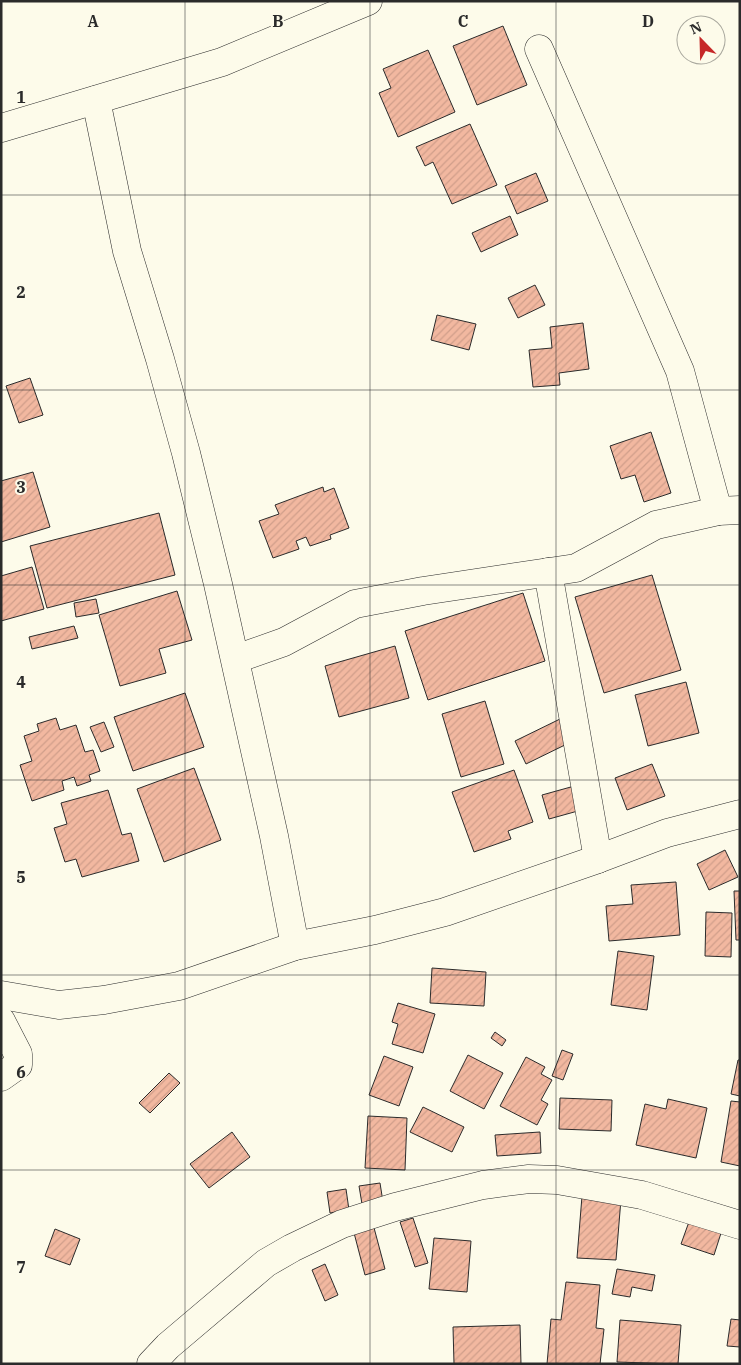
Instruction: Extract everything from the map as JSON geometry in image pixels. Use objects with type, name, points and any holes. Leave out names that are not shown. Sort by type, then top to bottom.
[{"type":"street","points":[[1,128],[222,62],[368,1]]},
{"type":"street","points":[[236,659],[284,642],[355,604],[423,591],[576,568],[656,525],[729,511],[680,371],[540,49]]},
{"type":"street","points":[[96,100],[127,252],[160,359],[186,453],[236,659],[274,836],[295,946]]},
{"type":"street","points":[[548,572],[598,858]]},
{"type":"street","points":[[1,996],[59,1005],[104,1000],[179,986],[295,946],[375,930],[445,912],[667,833],[740,814]]},
{"type":"street","points":[[1,1021],[18,1054],[18,1065],[1,1077]]},
{"type":"street","points":[[151,1364],[168,1346],[266,1263],[292,1248],[342,1224],[395,1206],[483,1185],[528,1179],[557,1180],[642,1195],[740,1225]]},
{"type":"building","points":[[503,26],[527,85],[477,105],[453,46]]},
{"type":"building","points":[[428,50],[455,112],[398,137],[379,93],[391,88],[383,69]]},
{"type":"building","points":[[470,124],[497,185],[452,204],[433,162],[425,166],[416,147]]},
{"type":"building","points":[[536,173],[548,201],[517,214],[505,186]]},
{"type":"building","points":[[510,216],[518,235],[481,252],[472,233]]},
{"type":"building","points":[[535,285],[545,305],[518,318],[508,298]]},
{"type":"building","points":[[437,315],[476,324],[469,350],[431,340]]},
{"type":"building","points":[[583,323],[589,369],[559,373],[560,385],[533,387],[529,350],[552,348],[550,327]]},
{"type":"building","points":[[30,378],[43,415],[19,423],[6,386]]},
{"type":"building","points":[[651,432],[671,493],[644,502],[635,475],[621,479],[610,446]]},
{"type":"building","points":[[33,472],[50,527],[1,542],[1,481]]},
{"type":"building","points":[[323,487],[324,492],[334,488],[349,528],[330,535],[331,539],[310,546],[306,537],[296,541],[299,549],[273,558],[259,521],[279,514],[275,505]]},
{"type":"building","points":[[159,513],[175,575],[47,608],[30,546]]},
{"type":"building","points":[[32,567],[44,609],[1,621],[1,576]]},
{"type":"building","points":[[652,575],[681,670],[604,693],[575,597]]},
{"type":"building","points":[[177,591],[192,640],[159,649],[166,673],[120,686],[99,615]]},
{"type":"building","points":[[523,593],[545,661],[428,700],[405,631]]},
{"type":"building","points":[[96,599],[99,613],[76,617],[74,603]]},
{"type":"building","points":[[74,626],[78,638],[32,649],[29,637]]},
{"type":"building","points":[[395,646],[409,698],[339,717],[325,666]]},
{"type":"building","points":[[686,682],[699,733],[648,746],[635,695]]},
{"type":"building","points":[[185,693],[204,747],[133,771],[114,717]]},
{"type":"building","points":[[485,701],[504,764],[461,777],[442,714]]},
{"type":"building","points":[[56,718],[60,730],[76,725],[85,752],[93,750],[100,771],[89,775],[91,781],[77,786],[74,777],[62,781],[64,790],[32,801],[20,765],[32,761],[24,736],[39,731],[37,724]]},
{"type":"building","points":[[560,719],[571,742],[526,764],[515,741]]},
{"type":"building","points":[[104,722],[114,747],[101,752],[90,727]]},
{"type":"building","points":[[652,764],[665,796],[627,810],[615,778]]},
{"type":"building","points":[[194,768],[221,840],[164,862],[137,789]]},
{"type":"building","points":[[514,770],[533,822],[508,831],[511,839],[474,852],[452,792]]},
{"type":"building","points":[[578,785],[585,809],[549,819],[542,795]]},
{"type":"building","points":[[108,790],[122,835],[131,833],[139,861],[82,877],[76,859],[65,862],[54,828],[67,824],[61,803]]},
{"type":"building","points":[[725,850],[738,877],[709,890],[697,864]]},
{"type":"building","points":[[676,882],[680,935],[609,941],[606,906],[633,904],[631,885]]},
{"type":"building","points":[[734,891],[740,891],[740,940],[736,940]]},
{"type":"building","points":[[706,912],[732,913],[731,957],[705,956]]},
{"type":"building","points":[[618,951],[654,956],[647,1010],[611,1005]]},
{"type":"building","points":[[432,968],[486,972],[484,1006],[430,1003]]},
{"type":"building","points":[[398,1003],[435,1014],[423,1053],[392,1044],[398,1024],[392,1022]]},
{"type":"building","points":[[495,1032],[506,1040],[502,1046],[491,1038]]},
{"type":"building","points":[[562,1050],[573,1054],[563,1080],[552,1076]]},
{"type":"building","points":[[468,1055],[503,1073],[484,1109],[450,1091]]},
{"type":"building","points":[[384,1056],[413,1067],[399,1106],[369,1095]]},
{"type":"building","points":[[526,1057],[545,1067],[541,1074],[552,1080],[541,1100],[548,1104],[537,1125],[500,1106]]},
{"type":"building","points":[[738,1060],[740,1060],[740,1096],[731,1094]]},
{"type":"building","points":[[169,1073],[180,1083],[150,1113],[139,1103]]},
{"type":"building","points":[[560,1098],[612,1100],[611,1131],[559,1129]]},
{"type":"building","points":[[668,1099],[707,1108],[696,1158],[636,1145],[645,1104],[666,1109]]},
{"type":"building","points":[[731,1101],[740,1102],[740,1166],[721,1162]]},
{"type":"building","points":[[423,1107],[464,1127],[452,1152],[410,1132]]},
{"type":"building","points":[[368,1116],[407,1118],[405,1170],[365,1168]]},
{"type":"building","points":[[232,1132],[250,1157],[209,1188],[190,1164]]},
{"type":"building","points":[[540,1132],[541,1153],[497,1156],[495,1135]]},
{"type":"building","points":[[380,1183],[383,1202],[362,1204],[359,1186]]},
{"type":"building","points":[[346,1189],[349,1210],[330,1213],[327,1192]]},
{"type":"building","points":[[582,1196],[621,1199],[616,1260],[577,1258]]},
{"type":"building","points":[[413,1218],[428,1263],[415,1267],[400,1222]]},
{"type":"building","points":[[690,1219],[722,1230],[714,1255],[681,1244]]},
{"type":"building","points":[[373,1224],[385,1269],[365,1275],[353,1229]]},
{"type":"building","points":[[55,1229],[80,1239],[70,1265],[45,1256]]},
{"type":"building","points":[[434,1238],[471,1241],[467,1292],[429,1289]]},
{"type":"building","points":[[325,1264],[338,1295],[325,1301],[312,1270]]},
{"type":"building","points":[[617,1269],[655,1275],[652,1291],[632,1287],[630,1297],[612,1294]]},
{"type":"building","points":[[566,1282],[600,1285],[596,1328],[604,1329],[600,1364],[547,1364],[551,1319],[561,1320]]},
{"type":"building","points":[[731,1319],[740,1320],[740,1347],[727,1346]]},
{"type":"building","points":[[620,1320],[681,1325],[678,1364],[617,1362]]},
{"type":"building","points":[[520,1325],[521,1364],[454,1364],[453,1327]]}]
